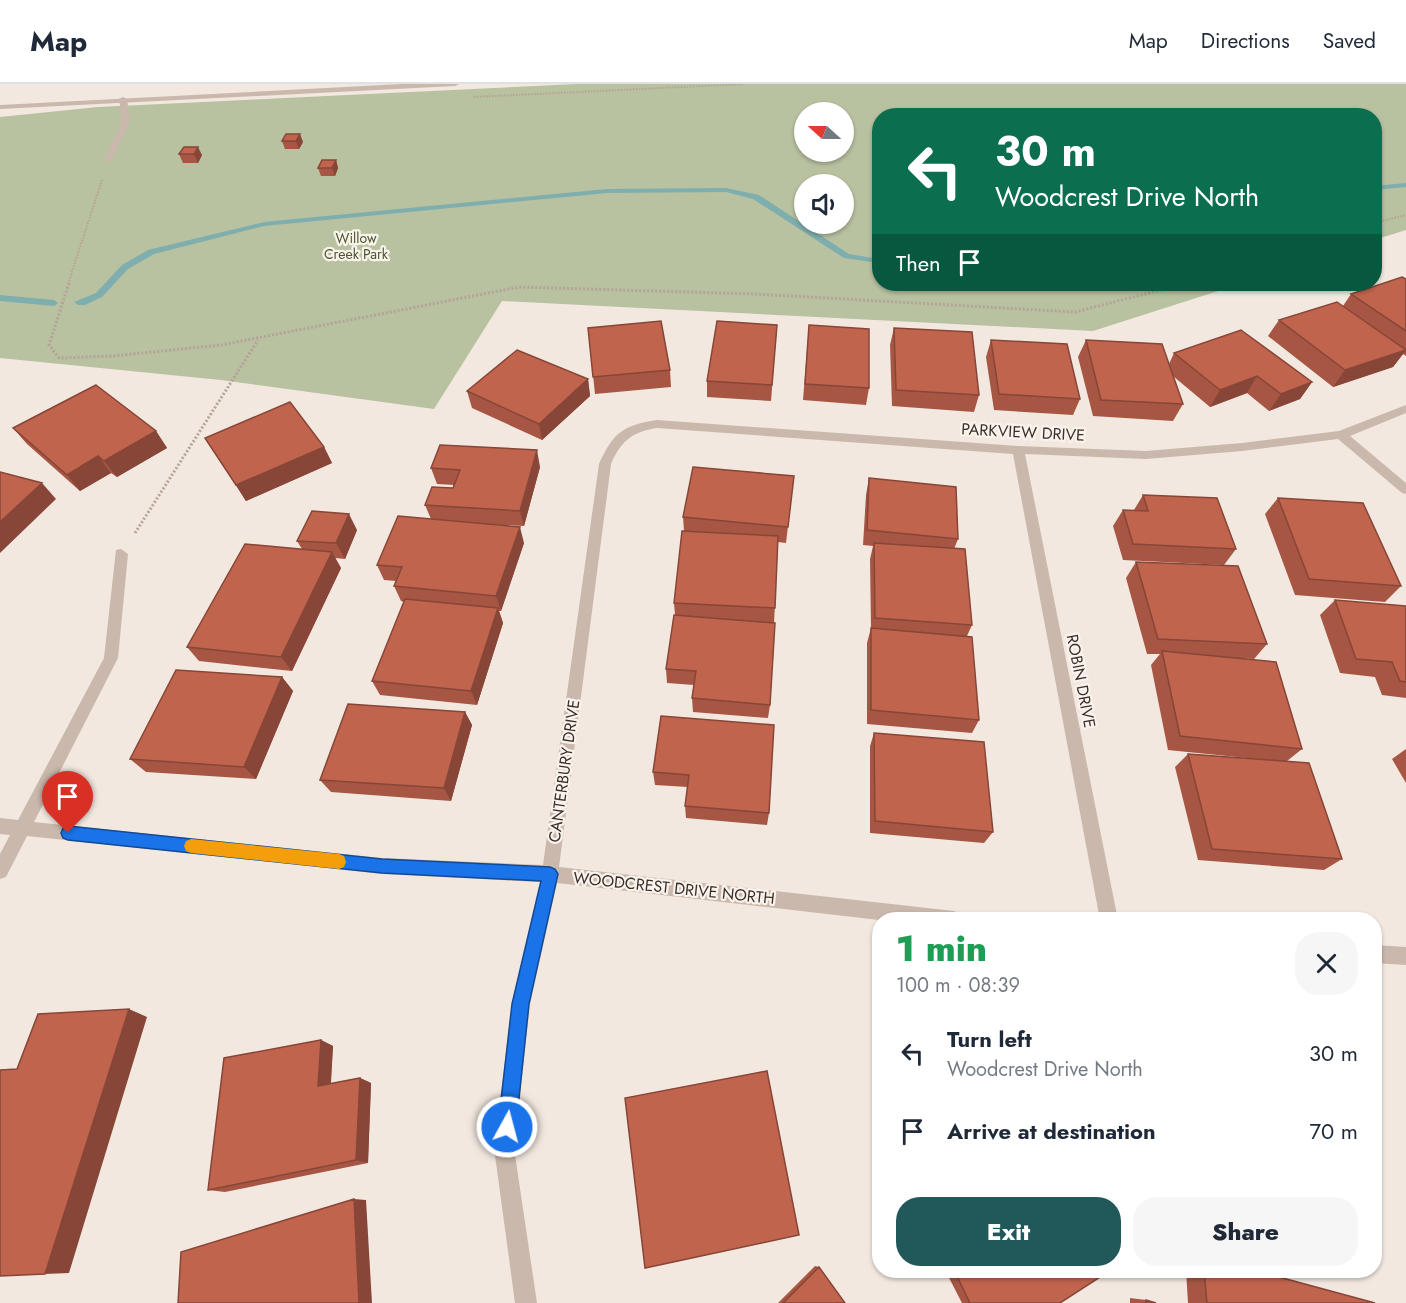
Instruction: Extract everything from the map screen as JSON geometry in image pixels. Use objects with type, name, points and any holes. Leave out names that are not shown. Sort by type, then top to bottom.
[{"type":"street","points":[[0,107],[357,86],[455,84]]},
{"type":"street","points":[[108,160],[126,121],[123,99]]},
{"type":"street","name":"PARKVIEW DRIVE","points":[[633,427],[657,424],[1018,450],[1146,455],[1341,435],[1406,409]]},
{"type":"street","name":"CANTERBURY DRIVE","points":[[526,1303],[504,1148],[521,1004],[550,874],[605,464],[613,444],[633,427]]},
{"type":"street","points":[[1341,435],[1406,490]]},
{"type":"street","name":"ROBIN DRIVE","points":[[1018,450],[1107,912]]},
{"type":"street","points":[[0,871],[111,658],[122,554]]},
{"type":"street","name":"WOODCREST DRIVE NORTH","points":[[0,826],[382,866],[550,874],[884,912]]},
{"type":"street","points":[[1382,954],[1406,956]]},
{"type":"path","points":[[108,160],[49,345],[59,358],[93,358],[259,340],[486,292],[519,288],[755,294],[1075,312],[1157,291]]},
{"type":"path","points":[[1382,221],[1406,215]]},
{"type":"path","points":[[122,554],[259,340]]},
{"type":"green space","name":"Willow Creek Park","points":[[577,84],[1406,84],[1406,230],[1382,238],[1382,108],[872,108],[872,291],[1218,291],[1093,331],[502,301],[434,409],[221,380],[0,358],[0,117],[98,107]]},
{"type":"building","points":[[286,134],[300,134],[296,141],[282,141]]},
{"type":"building","points":[[184,147],[198,147],[194,154],[179,154]]},
{"type":"building","points":[[322,160],[336,160],[332,168],[318,168]]},
{"type":"building","points":[[1402,277],[1406,279],[1406,331],[1351,294],[1360,291],[1382,291],[1382,284]]},
{"type":"building","points":[[1337,302],[1406,350],[1345,370],[1279,320]]},
{"type":"building","points":[[661,321],[670,370],[593,377],[588,328]]},
{"type":"building","points":[[717,321],[777,325],[772,385],[707,381]]},
{"type":"building","points":[[809,325],[869,329],[869,388],[805,384]]},
{"type":"building","points":[[894,328],[972,332],[979,395],[896,390]]},
{"type":"building","points":[[1241,330],[1312,382],[1281,394],[1257,376],[1220,390],[1174,353]]},
{"type":"building","points":[[991,340],[1067,344],[1080,399],[999,394]]},
{"type":"building","points":[[1086,340],[1162,344],[1183,404],[1101,400]]},
{"type":"building","points":[[517,350],[588,379],[539,424],[467,391]]},
{"type":"building","points":[[96,385],[156,431],[104,461],[98,456],[67,475],[13,428]]},
{"type":"building","points":[[290,402],[324,447],[236,485],[205,438]]},
{"type":"building","points":[[440,445],[537,450],[520,511],[425,505],[432,487],[453,488],[460,470],[431,468]]},
{"type":"building","points":[[693,467],[794,476],[788,527],[683,517]]},
{"type":"building","points":[[0,472],[42,483],[0,522]]},
{"type":"building","points":[[869,478],[956,487],[958,539],[867,530]]},
{"type":"building","points":[[1143,495],[1217,498],[1236,549],[1133,544],[1123,510],[1148,511]]},
{"type":"building","points":[[1278,498],[1363,503],[1401,586],[1309,579]]},
{"type":"building","points":[[312,511],[349,514],[336,543],[297,541]]},
{"type":"building","points":[[398,516],[520,527],[496,596],[394,586],[402,567],[377,565]]},
{"type":"building","points":[[682,531],[778,536],[775,608],[674,603]]},
{"type":"building","points":[[874,543],[965,549],[972,625],[875,618]]},
{"type":"building","points":[[245,544],[332,552],[281,657],[187,647]]},
{"type":"building","points":[[1136,562],[1238,566],[1267,644],[1158,639]]},
{"type":"building","points":[[405,599],[498,608],[471,691],[372,681]]},
{"type":"building","points":[[1335,600],[1406,606],[1406,682],[1400,681],[1392,662],[1356,659]]},
{"type":"building","points":[[674,615],[775,623],[770,705],[692,698],[696,671],[666,669]]},
{"type":"building","points":[[871,628],[972,637],[979,720],[871,710]]},
{"type":"building","points":[[1162,651],[1276,662],[1302,749],[1180,736]]},
{"type":"building","points":[[176,670],[282,677],[244,767],[130,759]]},
{"type":"building","points":[[348,704],[465,712],[444,788],[320,780]]},
{"type":"building","points":[[661,716],[774,725],[769,813],[685,806],[689,775],[653,772]]},
{"type":"building","points":[[874,733],[984,742],[993,832],[875,821]]},
{"type":"building","points":[[1188,754],[1309,763],[1342,859],[1212,849]]},
{"type":"building","points":[[129,1009],[45,1274],[0,1276],[0,1070],[17,1069],[38,1014]]},
{"type":"building","points":[[321,1040],[318,1086],[360,1078],[356,1160],[208,1190],[224,1058]]},
{"type":"building","points":[[767,1071],[799,1235],[645,1268],[625,1098]]},
{"type":"building","points":[[354,1199],[359,1303],[178,1303],[181,1252]]},
{"type":"building","points":[[819,1267],[845,1303],[783,1303]]},
{"type":"building","points":[[958,1278],[1099,1278],[1060,1303],[970,1303]]},
{"type":"building","points":[[1205,1278],[1283,1278],[1375,1303],[1207,1303]]},
{"type":"waterway","points":[[1382,187],[1406,185]]},
{"type":"waterway","points":[[78,302],[85,302],[99,295],[125,267],[151,252],[264,224],[607,191],[726,190],[756,197],[847,256],[872,260]]},
{"type":"waterway","points":[[0,298],[54,303]]},
{"type":"slow traffic","points":[[191,846],[339,862]]},
{"type":"route","points":[[68,833],[382,866],[550,874],[521,1004],[507,1127]]}]
